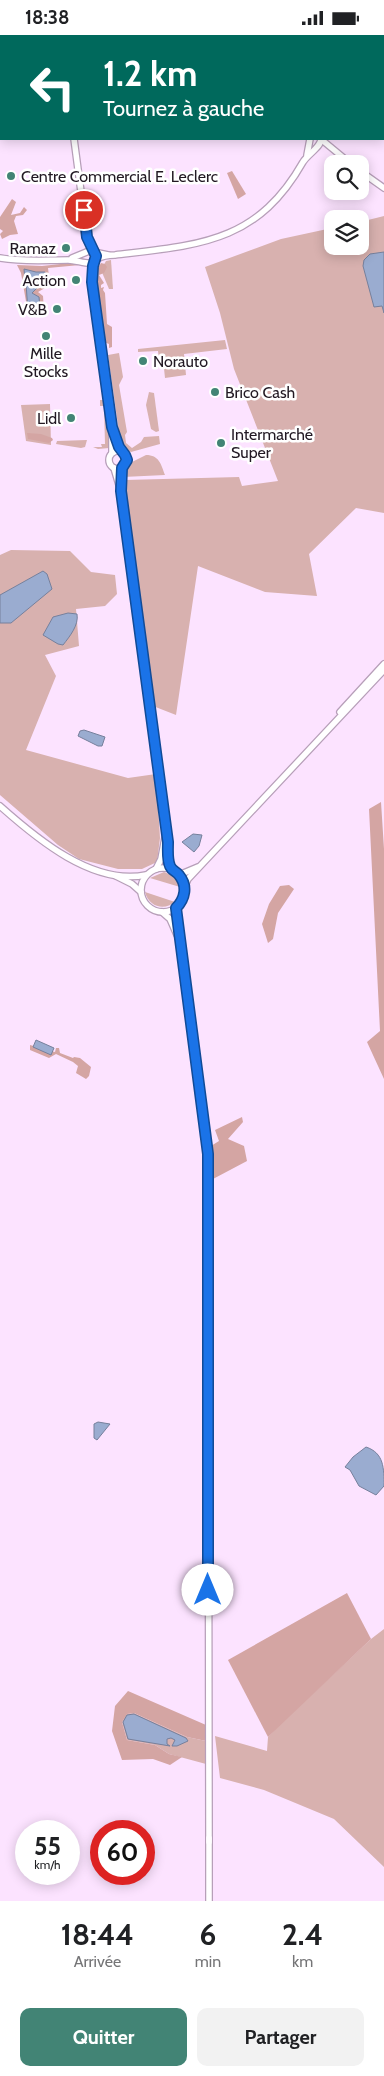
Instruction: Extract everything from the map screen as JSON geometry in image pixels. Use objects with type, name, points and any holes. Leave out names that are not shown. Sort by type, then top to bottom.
[{"type":"main road","points":[[74,140],[87,237],[84,257],[92,282],[112,427],[112,452],[109,462],[114,468],[121,491],[161,792],[168,860],[172,869],[179,875],[185,886]]},
{"type":"main road","points":[[306,157],[310,140],[319,143],[338,155]]},
{"type":"main road","points":[[0,258],[27,261],[66,260],[86,262],[112,255],[180,248],[208,241],[234,231],[254,219],[278,198],[306,157],[319,143]]},
{"type":"main road","points":[[369,177],[384,188]]},
{"type":"main road","points":[[87,237],[94,252],[95,261],[92,282]]},
{"type":"main road","points":[[66,260],[85,253],[94,252],[112,255]]},
{"type":"main road","points":[[112,427],[121,451],[127,460],[122,468],[121,491]]},
{"type":"main road","points":[[112,452],[121,451]]},
{"type":"main road","points":[[114,468],[122,468]]},
{"type":"main road","points":[[326,731],[346,705],[384,664]]},
{"type":"main road","points":[[162,912],[176,908],[183,898],[188,879],[384,670]]},
{"type":"main road","points":[[0,806],[68,858],[110,873],[132,884],[140,892]]},
{"type":"main road","points":[[156,869],[163,850],[165,826]]},
{"type":"main road","points":[[179,875],[200,866]]},
{"type":"main road","points":[[110,873],[135,877],[146,875],[156,869],[172,869]]},
{"type":"main road","points":[[146,875],[141,884],[140,892],[142,898],[150,908],[162,912],[170,919],[181,947]]},
{"type":"main road","points":[[176,908],[208,1154],[209,1703],[212,1737],[208,1901]]},
{"type":"shaded area","points":[[232,171],[246,194],[238,199],[227,173]]},
{"type":"shaded area","points":[[12,199],[16,202],[11,215],[20,213],[24,207],[27,210],[23,215],[16,216],[14,221],[18,234],[2,239],[0,234],[3,231],[0,229],[0,217]]},
{"type":"shaded area","points":[[384,216],[384,513],[356,508],[309,554],[317,596],[265,592],[198,566],[176,715],[153,706],[125,480],[239,477],[242,486],[278,481],[234,369],[220,313],[205,267],[281,239],[324,230],[324,255],[369,255],[369,220]]},
{"type":"shaded area","points":[[111,260],[113,289],[109,289],[101,270],[106,261]]},
{"type":"shaded area","points":[[79,262],[80,265],[48,268],[50,285],[38,292],[43,296],[44,311],[28,313],[21,273],[17,265],[42,266]]},
{"type":"shaded area","points":[[101,263],[107,267],[104,273],[99,275],[104,283],[101,285],[101,288],[104,287],[107,324],[112,327],[112,347],[109,348],[109,344],[104,342],[96,272]]},
{"type":"shaded area","points":[[225,340],[227,349],[184,354],[186,375],[165,378],[163,359],[159,359],[158,351],[138,352],[138,349]]},
{"type":"shaded area","points":[[119,353],[123,377],[119,385],[127,432],[125,435],[126,443],[132,448],[141,442],[144,437],[159,436],[160,444],[131,452],[121,446],[108,355]]},
{"type":"shaded area","points":[[149,392],[154,393],[159,431],[156,432],[151,429],[146,405]]},
{"type":"shaded area","points":[[100,400],[106,400],[109,448],[98,449],[93,447],[102,447],[101,444],[105,444],[104,406],[100,406]]},
{"type":"shaded area","points":[[50,404],[51,445],[26,441],[21,405]]},
{"type":"shaded area","points":[[27,433],[41,434],[53,440],[49,443],[28,439]]},
{"type":"shaded area","points":[[87,440],[85,447],[81,448],[56,444],[57,441]]},
{"type":"shaded area","points":[[146,455],[157,458],[165,475],[123,477],[128,464]]},
{"type":"shaded area","points":[[11,550],[70,551],[91,572],[115,575],[117,594],[105,606],[76,609],[79,646],[45,655],[56,676],[26,750],[128,778],[156,774],[160,838],[157,862],[142,869],[118,869],[79,859],[58,845],[0,795],[0,555]]},
{"type":"shaded area","points":[[381,802],[384,849],[384,1079],[367,1042],[380,1031],[369,809]]},
{"type":"shaded area","points":[[164,872],[176,877],[180,887],[150,878]]},
{"type":"shaded area","points":[[289,885],[294,889],[278,913],[273,939],[268,943],[262,924],[269,904],[280,886]]},
{"type":"shaded area","points":[[145,892],[175,902],[162,907],[157,906],[150,901]]},
{"type":"shaded area","points":[[30,1045],[55,1052],[56,1048],[59,1048],[60,1053],[73,1058],[80,1058],[91,1067],[89,1076],[86,1079],[76,1073],[78,1066],[73,1062],[56,1054],[49,1058],[30,1050]]},
{"type":"shaded area","points":[[242,1117],[243,1122],[228,1139],[244,1146],[247,1161],[213,1179],[211,1146],[219,1141],[215,1130]]},
{"type":"shaded area","points":[[347,1593],[371,1639],[268,1737],[228,1660]]},
{"type":"shaded area","points":[[384,1629],[384,1867],[334,1819],[264,1790],[220,1778],[215,1736],[267,1751],[268,1737],[278,1726]]},
{"type":"shaded area","points":[[128,1691],[206,1725],[206,1741],[187,1737],[134,1713],[127,1714],[122,1722],[127,1740],[155,1745],[169,1754],[182,1757],[170,1765],[153,1759],[122,1760],[112,1731],[115,1706]]},
{"type":"shaded area","points":[[134,1713],[187,1737],[206,1741],[206,1764],[169,1754],[155,1745],[127,1740],[122,1722],[126,1714]]},
{"type":"water","points":[[384,252],[384,313],[382,306],[374,307],[363,266],[364,260],[370,254]]},
{"type":"water","points":[[24,269],[45,272],[47,285],[40,287],[36,284],[37,288],[32,293],[39,297],[40,309],[28,312],[26,283],[30,284],[33,281],[31,279],[25,281]]},
{"type":"water","points":[[43,571],[47,574],[52,589],[11,623],[0,623],[0,595]]},
{"type":"water","points":[[68,613],[77,614],[77,622],[63,645],[43,635],[53,617]]},
{"type":"water","points":[[84,730],[105,737],[102,746],[98,746],[78,736],[80,731]]},
{"type":"water","points":[[193,834],[202,835],[199,846],[194,852],[182,842]]},
{"type":"water","points":[[36,1040],[54,1048],[51,1055],[33,1047]]},
{"type":"water","points":[[98,1422],[110,1424],[97,1440],[94,1438],[94,1424]]},
{"type":"water","points":[[366,1447],[376,1453],[382,1462],[384,1486],[376,1495],[359,1486],[350,1470],[345,1467],[353,1457]]},
{"type":"water","points":[[134,1714],[186,1738],[188,1741],[172,1746],[175,1740],[167,1739],[167,1744],[170,1746],[128,1739],[123,1722],[127,1715]]},
{"type":"place","name":"Centre Commercial E. Leclerc","points":[[11,176]]},
{"type":"place","name":"Ramaz","points":[[66,248]]},
{"type":"place","name":"Action","points":[[76,280]]},
{"type":"place","name":"V&B","points":[[57,309]]},
{"type":"place","name":"Mille Stocks","points":[[46,336]]},
{"type":"place","name":"Norauto","points":[[143,361]]},
{"type":"place","name":"Brico Cash","points":[[215,392]]},
{"type":"place","name":"Lidl","points":[[71,418]]},
{"type":"place","name":"Intermarché Super","points":[[221,443]]},
{"type":"route","points":[[84,210],[87,237],[92,251],[96,255],[92,282],[112,427],[121,451],[127,457],[126,465],[122,468],[121,491],[168,842],[168,860],[172,869],[183,880],[185,886],[183,898],[176,908],[208,1154],[208,1590]]}]
